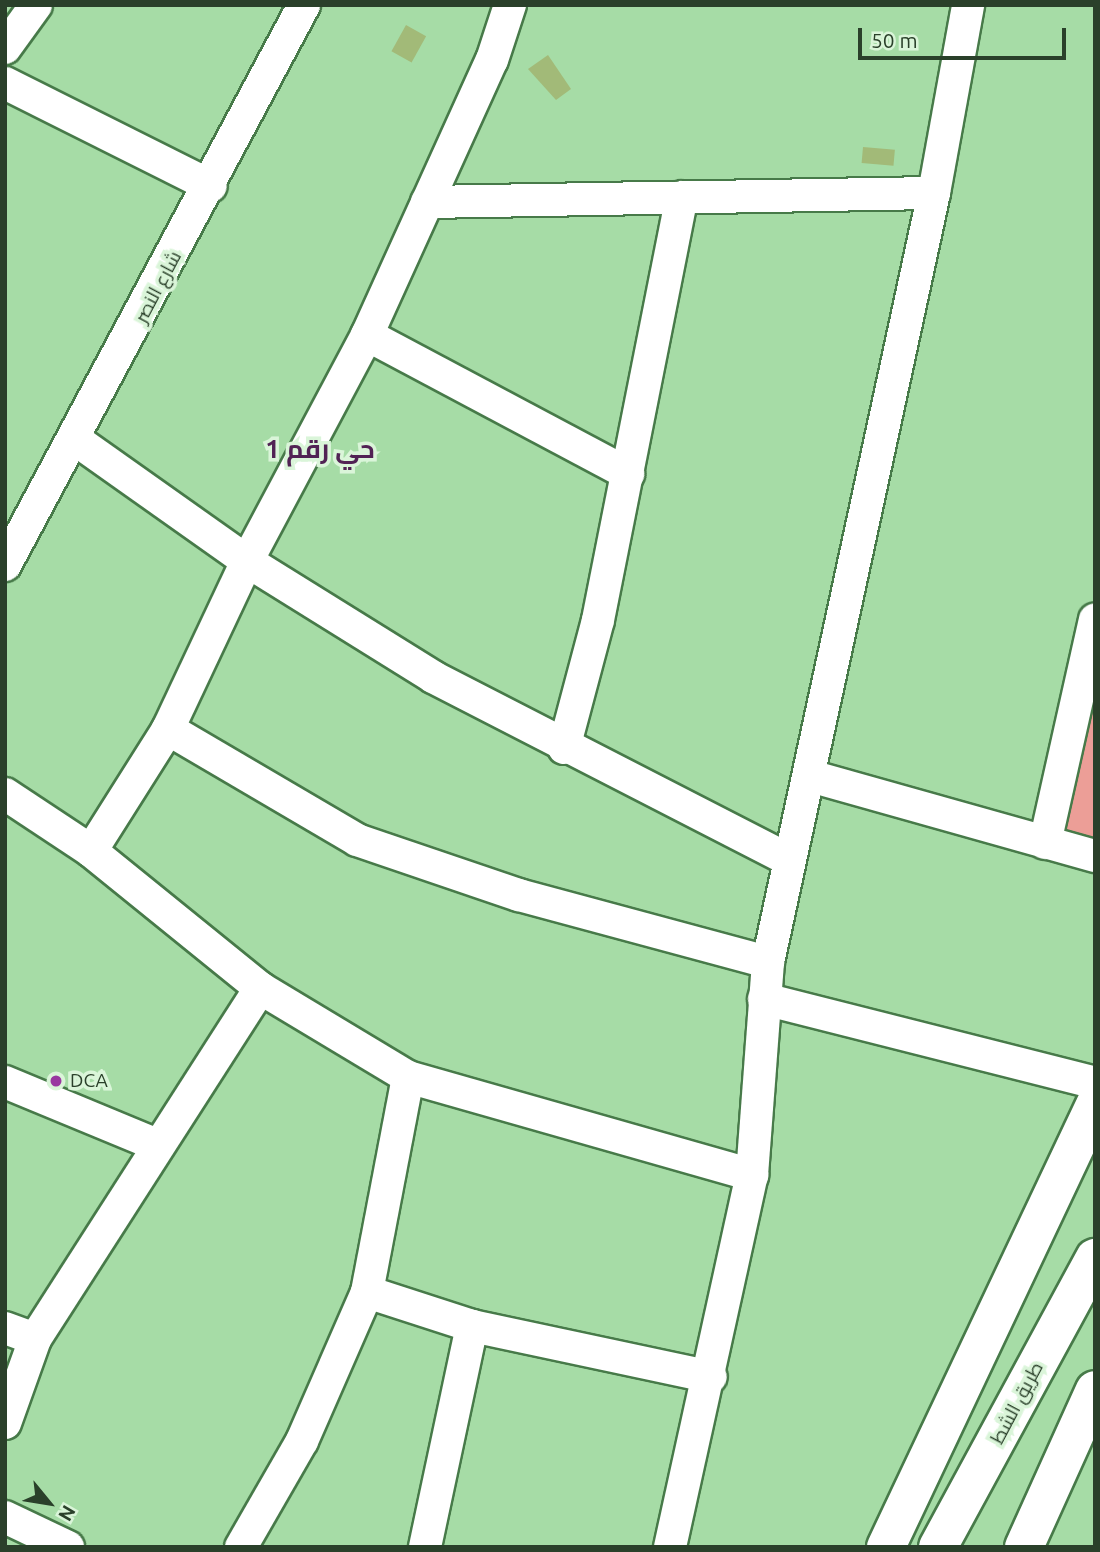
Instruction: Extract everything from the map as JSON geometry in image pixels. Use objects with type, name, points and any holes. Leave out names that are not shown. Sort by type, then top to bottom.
[{"type":"main road","points":[[886,1547],[1095,1104]]},
{"type":"main road","name":"طريق الشط","points":[[938,1547],[1095,1258]]},
{"type":"main road","points":[[1024,1547],[1095,1390]]},
{"type":"street","points":[[5,48],[36,5]]},
{"type":"street","name":"شارع النصر","points":[[7,556],[76,440],[304,5]]},
{"type":"street","points":[[91,851],[168,729],[247,561],[366,334],[427,202],[510,5]]},
{"type":"street","points":[[670,1547],[711,1377],[752,1175],[768,962],[934,193],[968,5]]},
{"type":"street","points":[[5,83],[211,186]]},
{"type":"street","points":[[427,202],[934,193]]},
{"type":"street","points":[[564,748],[628,474],[682,197]]},
{"type":"street","points":[[366,334],[628,474]]},
{"type":"street","points":[[76,440],[247,561],[433,677],[564,748],[789,860]]},
{"type":"street","points":[[1045,843],[1095,620]]},
{"type":"street","points":[[168,729],[379,849],[684,944],[768,962]]},
{"type":"street","points":[[810,776],[1095,856]]},
{"type":"street","points":[[5,794],[91,851],[260,988],[408,1077],[752,1175]]},
{"type":"street","points":[[5,1423],[35,1339],[260,988]]},
{"type":"street","points":[[764,999],[1095,1083]]},
{"type":"street","points":[[241,1547],[302,1441],[367,1292],[408,1077]]},
{"type":"street","points":[[5,1083],[157,1145]]},
{"type":"street","points":[[367,1292],[472,1326],[711,1377]]},
{"type":"street","points":[[425,1547],[472,1326]]},
{"type":"street","points":[[5,1328],[35,1339]]},
{"type":"street","points":[[5,1517],[68,1547]]},
{"type":"shaded area","points":[[1095,691],[1095,845],[1061,836]]},
{"type":"building","points":[[406,25],[426,36],[412,62],[391,51]]},
{"type":"building","points":[[548,55],[571,89],[556,100],[528,69]]},
{"type":"building","points":[[863,147],[895,150],[893,166],[862,163]]},
{"type":"place","name":"DCA","points":[[56,1081]]},
{"type":"district","name":"حي رقم 1","points":[[320,449]]}]
